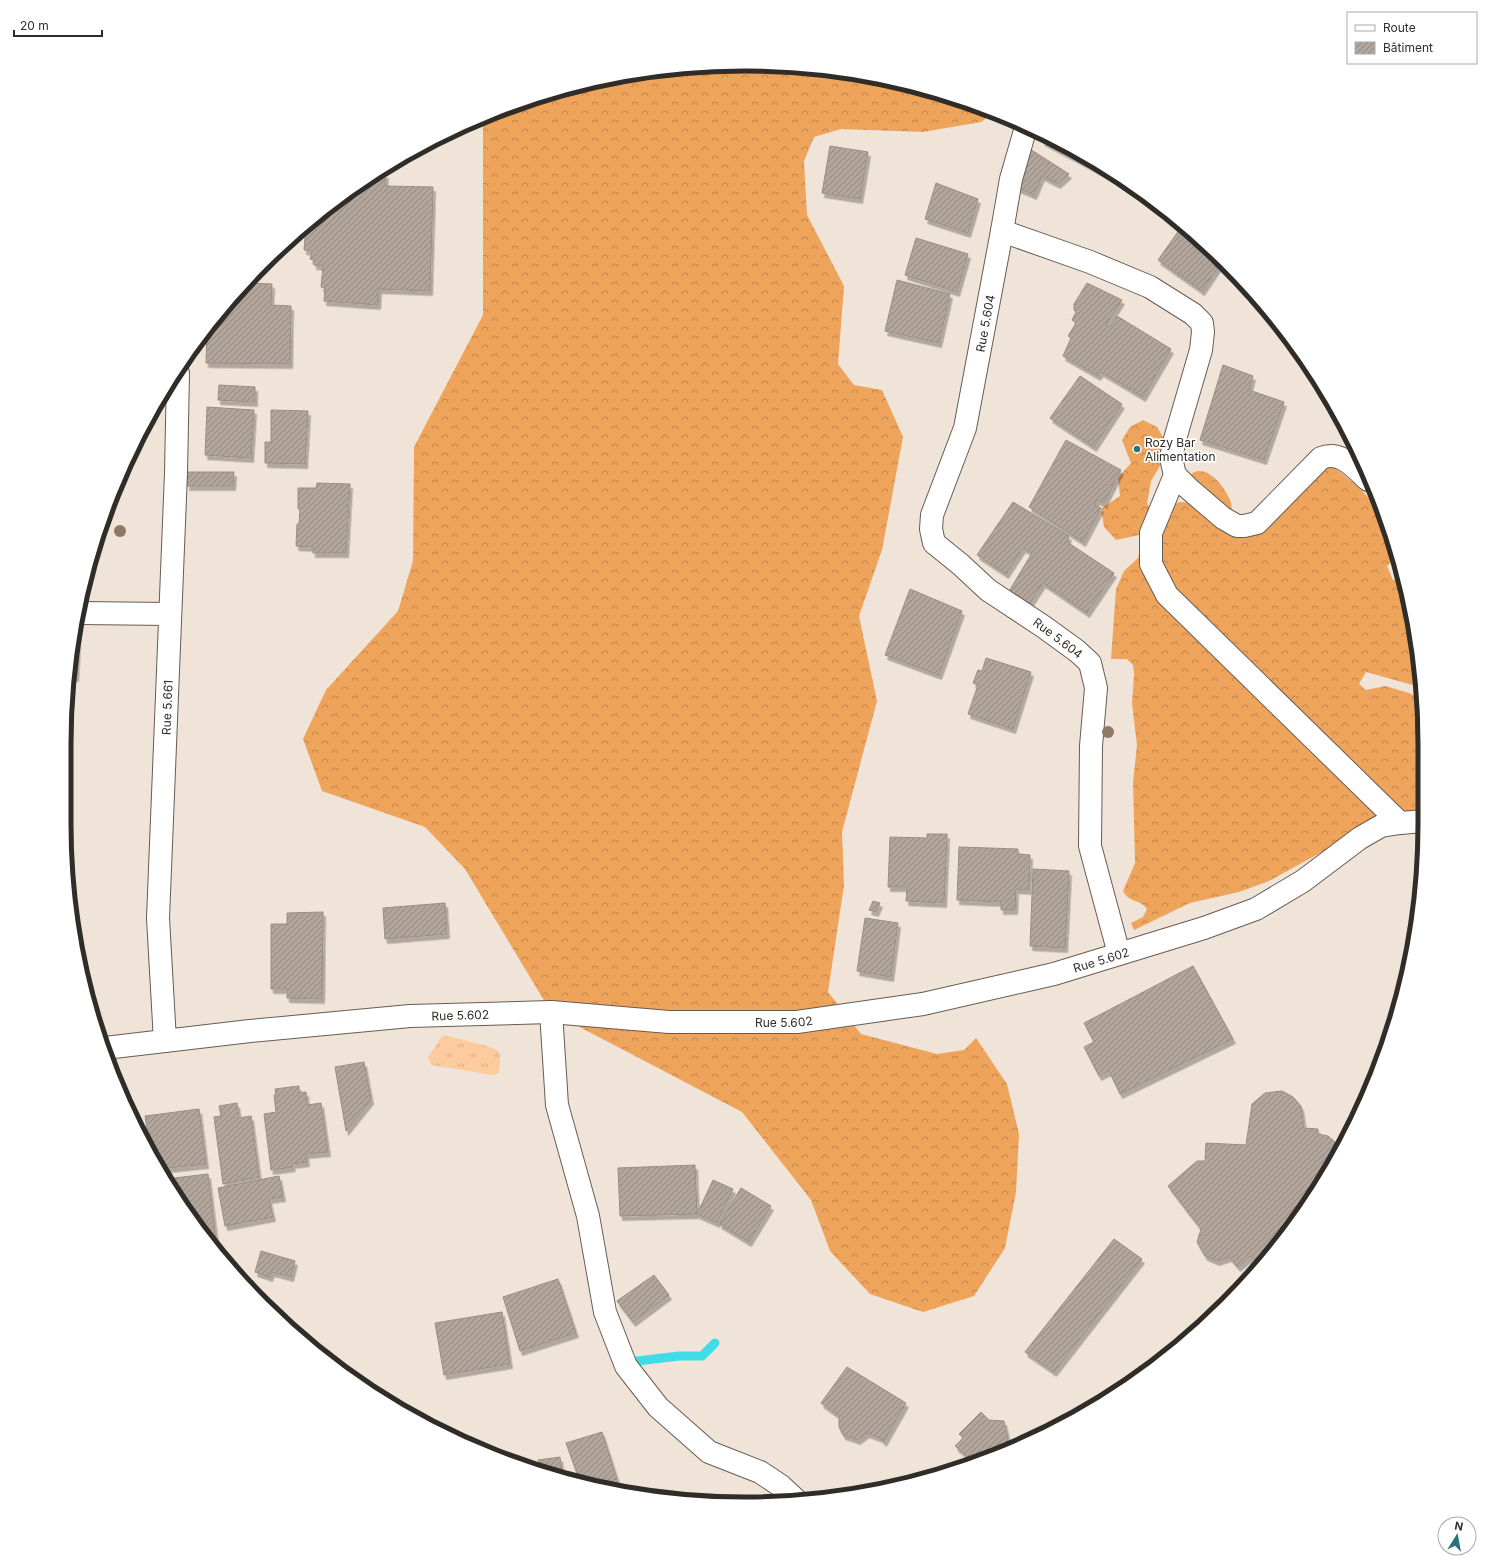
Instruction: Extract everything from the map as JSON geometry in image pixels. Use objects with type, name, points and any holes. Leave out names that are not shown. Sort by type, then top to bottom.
[{"type":"street","name":"Rue 5.604","points":[[1025,132],[1011,179],[966,428],[932,515],[931,529],[934,543],[960,564],[988,590],[1044,627],[1077,651],[1090,663],[1096,688],[1091,746],[1090,846],[1119,954]]},
{"type":"street","points":[[1002,231],[1090,262],[1150,287],[1193,314],[1202,323],[1203,332],[1201,350],[1175,439],[1171,458],[1175,475],[1223,518],[1236,526],[1257,523],[1321,458],[1328,455],[1340,457],[1361,475]]},
{"type":"street","name":"Rue 5.661","points":[[165,1041],[158,918],[169,614],[176,473],[178,381]]},
{"type":"street","points":[[1175,475],[1151,533],[1151,564],[1167,595],[1400,822]]},
{"type":"street","points":[[84,613],[169,614]]},
{"type":"street","name":"Rue 5.602","points":[[110,1047],[250,1030],[410,1016],[551,1012],[669,1022],[797,1022],[923,1004],[1054,974],[1204,928],[1256,909],[1303,881],[1360,838],[1381,826],[1400,822],[1418,821]]},
{"type":"street","points":[[551,1012],[557,1105],[588,1216],[605,1312],[626,1366],[658,1407],[709,1452],[760,1472],[781,1486],[791,1496]]},
{"type":"green space","points":[[744,71],[789,72],[876,84],[919,94],[988,117],[981,122],[923,132],[841,129],[814,137],[804,161],[807,215],[844,286],[838,364],[854,385],[882,390],[903,437],[882,550],[859,616],[877,701],[842,832],[844,885],[828,992],[861,1034],[937,1054],[964,1050],[976,1038],[1007,1084],[1019,1134],[1016,1192],[1005,1248],[974,1296],[923,1312],[870,1294],[830,1251],[811,1200],[742,1112],[551,1012],[465,869],[425,827],[322,791],[303,739],[326,690],[398,611],[413,561],[414,447],[483,315],[483,124],[487,122],[570,94],[613,84],[700,72]]},
{"type":"green space","points":[[1143,420],[1157,427],[1167,444],[1164,459],[1151,481],[1147,504],[1154,511],[1180,502],[1194,503],[1188,477],[1194,472],[1200,471],[1206,472],[1218,481],[1231,502],[1233,519],[1241,525],[1330,465],[1344,475],[1373,502],[1392,561],[1387,566],[1393,580],[1397,580],[1405,613],[1415,686],[1366,672],[1359,684],[1366,690],[1385,686],[1409,693],[1417,697],[1418,744],[1418,814],[1378,821],[1269,881],[1239,892],[1190,903],[1134,930],[1131,923],[1143,917],[1147,909],[1125,895],[1123,891],[1135,863],[1133,782],[1137,745],[1132,704],[1134,674],[1133,665],[1127,659],[1111,659],[1116,589],[1124,571],[1138,558],[1141,544],[1139,535],[1116,540],[1104,527],[1101,509],[1120,496],[1118,478],[1131,463],[1122,440],[1130,427]]},
{"type":"green space","points":[[443,1035],[480,1044],[498,1051],[500,1058],[499,1073],[492,1075],[431,1065],[428,1057]]},
{"type":"building","points":[[1042,140],[1086,164],[1042,141]]},
{"type":"building","points":[[830,146],[868,152],[860,199],[822,193]]},
{"type":"building","points":[[1030,149],[1069,174],[1058,184],[1042,176],[1034,195],[1013,186]]},
{"type":"building","points":[[386,175],[385,186],[433,187],[430,291],[379,289],[378,305],[324,301],[325,288],[321,287],[323,266],[314,265],[314,260],[310,259],[312,251],[304,250],[305,234],[334,210]]},
{"type":"building","points":[[936,183],[978,199],[968,233],[925,219]]},
{"type":"building","points":[[1179,230],[1219,266],[1202,291],[1158,260]]},
{"type":"building","points":[[916,238],[968,254],[957,292],[905,275]]},
{"type":"building","points":[[897,280],[950,294],[939,343],[885,331]]},
{"type":"building","points":[[254,283],[272,284],[271,305],[291,306],[290,364],[206,363],[207,339],[238,300]]},
{"type":"building","points":[[1087,283],[1122,300],[1106,325],[1110,327],[1117,316],[1171,349],[1143,397],[1101,372],[1098,376],[1063,356],[1071,338],[1068,336],[1076,323],[1072,320],[1076,312],[1074,310],[1074,304]]},
{"type":"building","points":[[1223,365],[1253,376],[1249,390],[1284,402],[1264,460],[1200,440]]},
{"type":"building","points":[[1080,376],[1122,404],[1094,447],[1050,418]]},
{"type":"building","points":[[219,385],[255,387],[255,402],[218,400]]},
{"type":"building","points":[[207,407],[254,410],[251,458],[205,455]]},
{"type":"building","points":[[271,410],[308,411],[305,464],[265,463],[265,442],[271,442]]},
{"type":"building","points":[[1066,440],[1121,470],[1104,503],[1097,500],[1094,505],[1101,508],[1083,542],[1029,507]]},
{"type":"building","points":[[188,472],[234,472],[233,486],[187,486]]},
{"type":"building","points":[[317,483],[350,484],[346,553],[313,553],[313,547],[296,546],[297,524],[299,524],[300,509],[298,509],[298,488],[316,488]]},
{"type":"building","points":[[1013,502],[1069,536],[1067,542],[1114,573],[1087,613],[1043,583],[1025,611],[1005,598],[1032,553],[1023,548],[1006,574],[977,555]]},
{"type":"building","points":[[910,589],[962,611],[939,675],[885,655]]},
{"type":"building","points":[[77,655],[76,677],[75,677]]},
{"type":"building","points":[[986,658],[1031,672],[1013,729],[968,714],[978,685],[973,683],[978,670],[982,671]]},
{"type":"building","points":[[927,834],[947,834],[944,903],[906,901],[907,887],[888,887],[890,837],[927,838]]},
{"type":"building","points":[[959,847],[1018,849],[1018,854],[1030,855],[1029,890],[1016,889],[1015,910],[1001,910],[1001,902],[957,900]]},
{"type":"building","points":[[1033,869],[1069,871],[1065,948],[1030,946]]},
{"type":"building","points":[[873,901],[880,903],[876,912],[869,910]]},
{"type":"building","points":[[445,903],[447,934],[385,939],[383,908]]},
{"type":"building","points":[[323,912],[322,999],[287,998],[287,989],[271,989],[271,924],[287,924],[287,913]]},
{"type":"building","points":[[865,918],[898,923],[891,977],[857,971]]},
{"type":"building","points":[[1193,966],[1233,1039],[1120,1094],[1109,1071],[1099,1076],[1084,1047],[1094,1042],[1084,1023]]},
{"type":"building","points":[[364,1062],[371,1100],[346,1131],[335,1067]]},
{"type":"building","points":[[299,1086],[299,1093],[306,1092],[307,1105],[321,1103],[328,1152],[306,1154],[307,1162],[292,1164],[293,1167],[271,1170],[264,1114],[276,1112],[274,1095],[276,1095],[275,1089]]},
{"type":"building","points":[[1282,1091],[1293,1097],[1301,1106],[1304,1128],[1318,1129],[1318,1134],[1328,1136],[1336,1144],[1304,1198],[1279,1234],[1256,1262],[1251,1256],[1238,1267],[1229,1257],[1217,1261],[1205,1256],[1197,1242],[1201,1229],[1168,1186],[1197,1161],[1205,1161],[1206,1143],[1246,1145],[1252,1104],[1265,1093]]},
{"type":"building","points":[[237,1103],[239,1118],[251,1116],[259,1177],[223,1184],[214,1117],[221,1116],[219,1106]]},
{"type":"building","points":[[199,1109],[206,1164],[166,1168],[148,1136],[145,1116]]},
{"type":"building","points":[[695,1165],[697,1214],[620,1216],[618,1168]]},
{"type":"building","points":[[208,1174],[216,1240],[210,1234],[173,1178]]},
{"type":"building","points":[[279,1176],[283,1197],[269,1199],[273,1217],[225,1226],[218,1188]]},
{"type":"building","points":[[713,1180],[733,1189],[717,1223],[697,1214]]},
{"type":"building","points":[[741,1188],[771,1206],[749,1242],[719,1224]]},
{"type":"building","points":[[1114,1239],[1142,1259],[1054,1372],[1025,1352]]},
{"type":"building","points":[[261,1251],[295,1261],[291,1277],[272,1272],[270,1277],[255,1272]]},
{"type":"building","points":[[654,1275],[669,1295],[633,1322],[617,1301]]},
{"type":"building","points":[[558,1279],[576,1333],[520,1351],[503,1297]]},
{"type":"building","points":[[502,1312],[510,1364],[444,1375],[435,1323]]},
{"type":"building","points":[[847,1367],[906,1403],[884,1442],[880,1438],[867,1433],[858,1440],[843,1435],[839,1427],[839,1416],[821,1403]]},
{"type":"building","points":[[981,1412],[989,1420],[1004,1421],[1008,1439],[1006,1444],[969,1458],[955,1446],[963,1438],[959,1434]]},
{"type":"building","points":[[602,1432],[617,1479],[606,1482],[578,1476],[566,1443]]},
{"type":"building","points":[[560,1457],[562,1472],[536,1463],[539,1463],[538,1460]]},
{"type":"waterway","points":[[629,1362],[679,1356],[702,1356],[715,1343]]},
{"type":"place","name":"Rozy Bar Alimentation","points":[[1137,449]]}]
